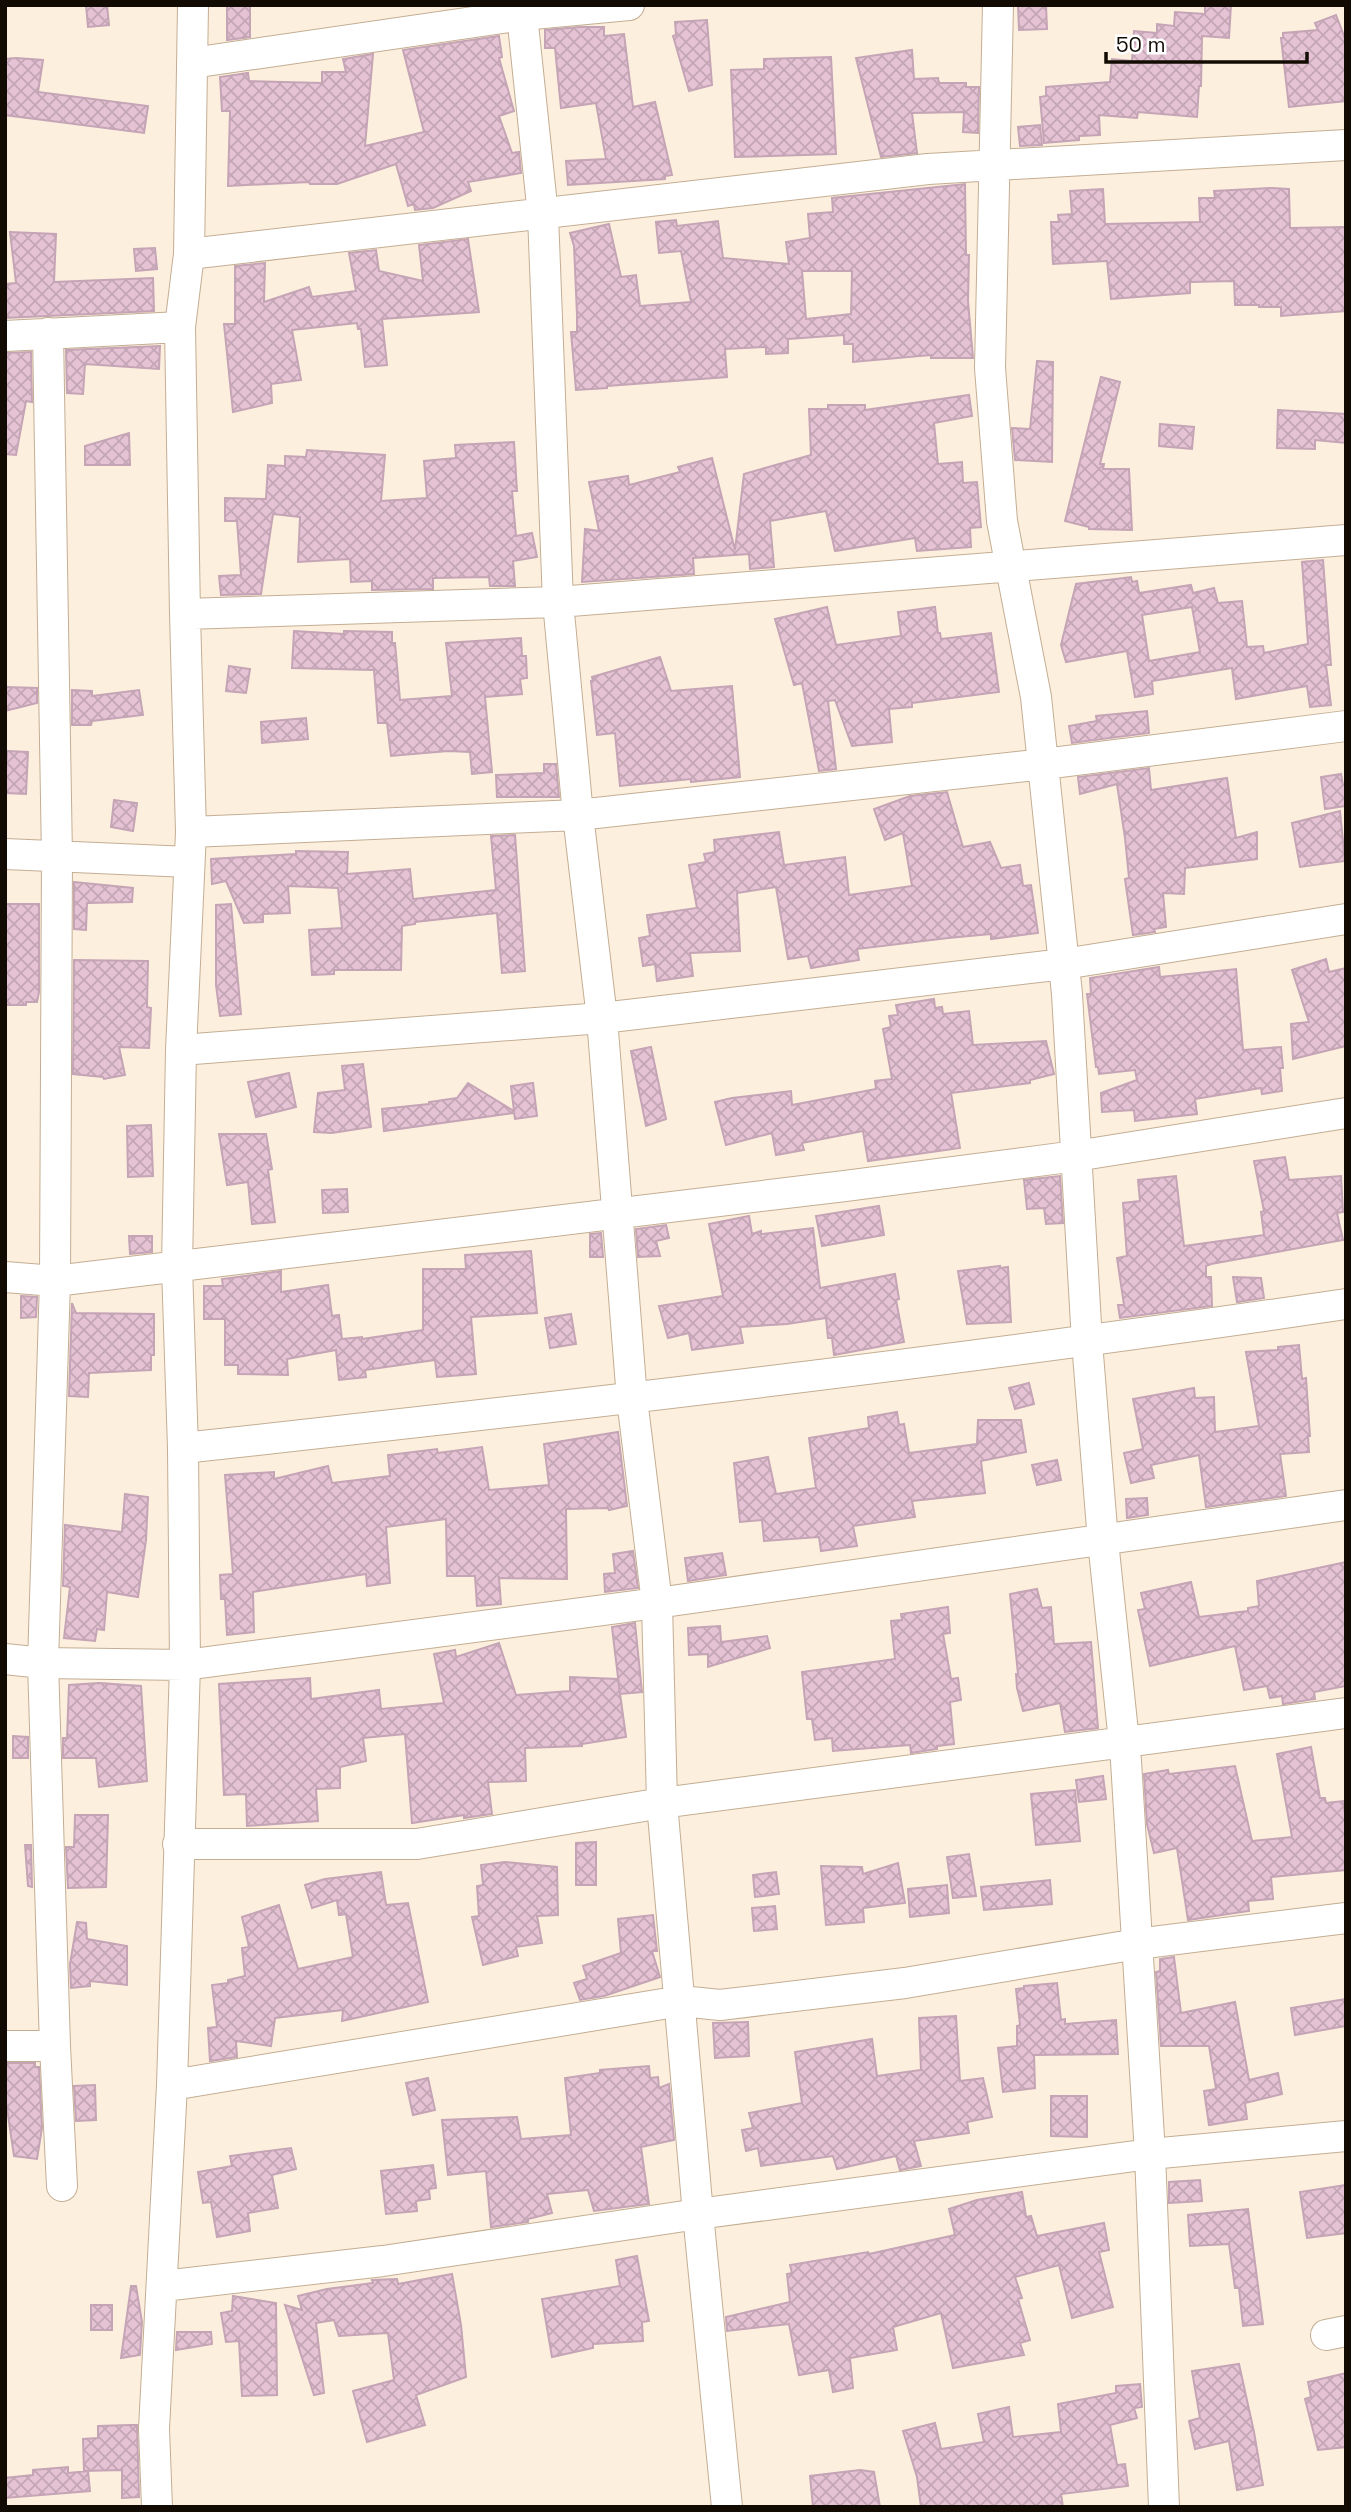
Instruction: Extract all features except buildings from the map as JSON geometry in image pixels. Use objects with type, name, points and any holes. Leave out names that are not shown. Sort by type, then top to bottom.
[{"type":"street","points":[[158,2507],[154,2429],[172,2085],[185,1665],[183,1448],[177,1266],[181,1050],[191,832],[180,327],[189,254],[193,5]]},
{"type":"street","points":[[192,63],[521,10],[629,5]]},
{"type":"street","points":[[998,5],[990,368],[1002,521],[1036,697],[1064,964],[1087,1342],[1103,1541],[1125,1744],[1150,2154],[1164,2507]]},
{"type":"street","points":[[521,10],[544,215],[558,602],[578,815],[602,1018],[632,1399],[657,1603],[662,1804],[727,2507]]},
{"type":"street","points":[[189,254],[928,169],[1346,145]]},
{"type":"street","points":[[5,336],[180,327]]},
{"type":"street","points":[[48,333],[57,857],[55,1281],[43,1663],[62,2186]]},
{"type":"street","points":[[185,614],[558,602],[1346,540]]},
{"type":"street","points":[[191,832],[578,815],[1044,764],[1346,726]]},
{"type":"street","points":[[5,854],[189,862]]},
{"type":"street","points":[[181,1050],[602,1018],[1064,964],[1346,919]]},
{"type":"street","points":[[5,1277],[55,1281],[1076,1156],[1346,1113]]},
{"type":"street","points":[[183,1448],[632,1399],[1087,1342],[1346,1304]]},
{"type":"street","points":[[5,1659],[43,1663],[185,1665],[657,1603],[1346,1505]]},
{"type":"street","points":[[178,1844],[417,1843],[662,1804],[1346,1713]]},
{"type":"street","points":[[172,2085],[681,2001],[720,2005],[879,1987],[1137,1944],[1346,1918]]},
{"type":"street","points":[[5,2046],[55,2046]]},
{"type":"street","points":[[163,2286],[383,2261],[698,2214],[1150,2154],[1346,2136]]}]
